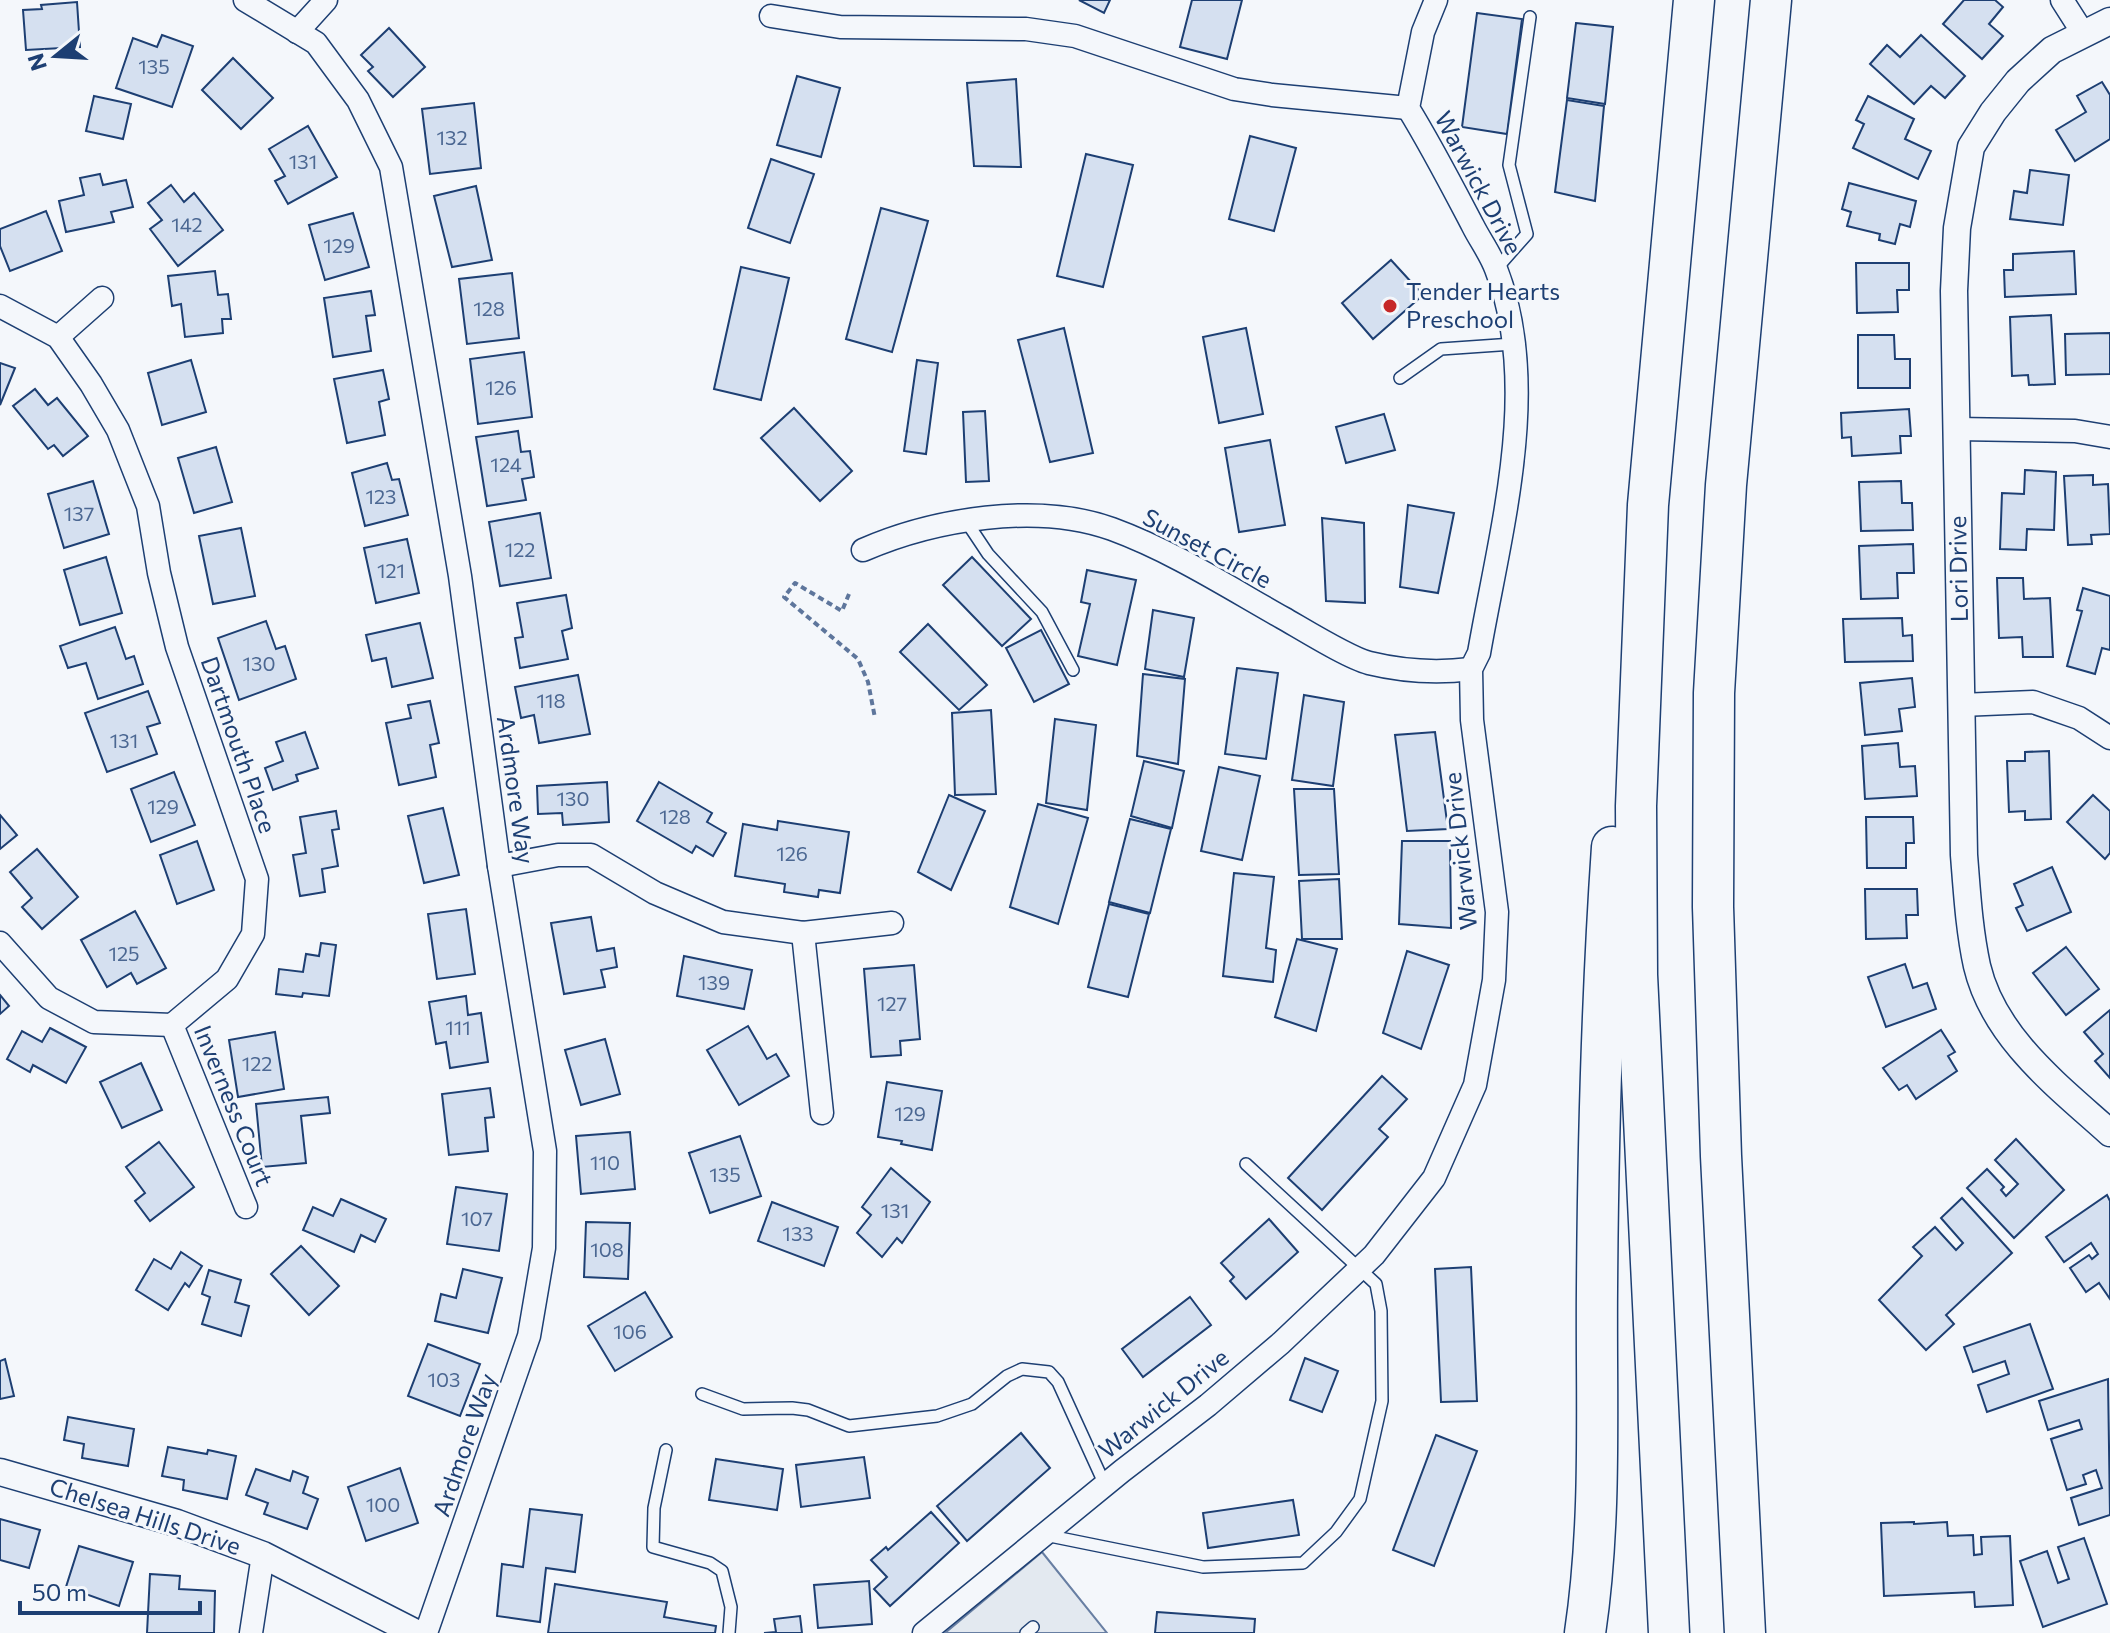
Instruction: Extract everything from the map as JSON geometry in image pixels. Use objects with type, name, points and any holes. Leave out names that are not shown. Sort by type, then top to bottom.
[{"type":"highway","points":[[1669,1633],[1637,975],[1636,806],[1648,505],[1694,0]]},
{"type":"highway","points":[[1745,1633],[1720,1125],[1713,907],[1714,693],[1726,485],[1771,0]]},
{"type":"highway","points":[[1585,1633],[1596,1515],[1600,1066],[1606,938],[1615,807],[1641,645]]},
{"type":"street","name":"Ardmore Way","points":[[245,0],[316,43],[358,100],[391,167],[460,576],[499,866],[545,1151],[544,1248],[529,1336],[426,1633]]},
{"type":"street","points":[[297,32],[326,0]]},
{"type":"street","name":"Warwick Drive","points":[[924,1633],[1208,1405],[1281,1343],[1374,1255],[1434,1178],[1475,1085],[1494,980],[1497,912],[1472,720],[1471,669],[1479,653],[1512,463],[1518,399],[1510,319],[1496,269],[1436,153],[1408,108],[1423,32],[1436,0]]},
{"type":"street","points":[[2062,0],[2083,33]]},
{"type":"street","points":[[771,16],[840,27],[1026,29],[1050,32],[1115,48],[1234,89],[1408,108]]},
{"type":"street","name":"Lori Drive","points":[[2110,21],[2052,50],[2018,81],[1971,147],[1957,228],[1954,291],[1964,855],[1969,919],[1978,969],[1992,1005],[2014,1041],[2046,1076],[2110,1133]]},
{"type":"street","points":[[58,337],[102,298]]},
{"type":"street","name":"Dartmouth Place","points":[[0,306],[58,337],[118,430],[148,506],[159,573],[177,647],[257,879],[253,934],[240,957],[227,979],[172,1025]]},
{"type":"street","points":[[1957,429],[2075,431],[2110,437]]},
{"type":"street","name":"Sunset Circle","points":[[863,550],[885,541],[966,521],[1054,516],[1110,528],[1159,549],[1367,663],[1444,673],[1471,669]]},
{"type":"street","points":[[1961,705],[2033,702],[2079,718],[2110,738]]},
{"type":"street","points":[[499,866],[558,855],[591,855],[655,893],[723,922],[803,933],[892,923]]},
{"type":"street","points":[[803,933],[822,1113]]},
{"type":"street","points":[[0,943],[49,998],[94,1022],[172,1025]]},
{"type":"street","name":"Inverness Court","points":[[172,1025],[246,1207]]},
{"type":"street","name":"Chelsea Hills Drive","points":[[0,1472],[177,1523],[263,1555],[416,1633]]},
{"type":"street","points":[[251,1633],[263,1555]]},
{"type":"lane","points":[[1496,269],[1527,234],[1509,165],[1530,17]]},
{"type":"lane","points":[[1400,378],[1441,349],[1513,344]]},
{"type":"lane","points":[[966,521],[988,554],[1042,612],[1073,670]]},
{"type":"lane","points":[[1045,1535],[1203,1567],[1303,1563],[1336,1532],[1360,1499],[1382,1401],[1381,1311],[1376,1284],[1246,1164]]},
{"type":"lane","points":[[702,1394],[743,1409],[808,1410],[849,1426],[937,1416],[972,1404],[1007,1376],[1022,1369],[1038,1369],[1049,1372],[1058,1382],[1105,1485]]},
{"type":"lane","points":[[666,1450],[654,1508],[653,1547],[710,1563],[722,1571],[731,1607],[729,1633]]},
{"type":"path","points":[[849,594],[842,611],[795,583],[784,597],[858,659],[868,682],[875,718]]},
{"type":"shaded area","points":[[1042,1552],[1107,1633],[945,1633]]},
{"type":"building","points":[[1079,0],[1110,0],[1104,13]]},
{"type":"building","points":[[1192,0],[1242,0],[1227,59],[1180,47]]},
{"type":"building","points":[[1964,0],[1995,0],[2003,7],[1989,24],[2003,36],[1982,59],[1943,24]]},
{"type":"building","points":[[77,2],[80,47],[26,50],[23,10]]},
{"type":"building","points":[[1477,13],[1522,19],[1507,134],[1462,127]]},
{"type":"building","points":[[1576,23],[1613,27],[1605,104],[1567,98]]},
{"type":"building","points":[[389,28],[425,67],[393,97],[368,71],[373,67],[361,55]]},
{"type":"building","points":[[162,35],[193,46],[172,107],[116,88],[133,38],[157,47]]},
{"type":"building","points":[[1921,35],[1965,76],[1945,98],[1931,86],[1914,104],[1870,64],[1887,45],[1900,57]]},
{"type":"building","points":[[233,58],[273,98],[241,129],[202,90]]},
{"type":"building","points":[[797,76],[840,88],[821,157],[777,145]]},
{"type":"building","points":[[1016,79],[1021,167],[974,166],[967,83]]},
{"type":"building","points":[[2102,82],[2110,95],[2110,139],[2075,161],[2056,130],[2086,112],[2077,96]]},
{"type":"building","points":[[94,96],[131,104],[123,139],[86,131]]},
{"type":"building","points":[[1868,96],[1914,119],[1905,139],[1931,151],[1918,179],[1853,148],[1864,124],[1856,120]]},
{"type":"building","points":[[1567,100],[1604,106],[1595,201],[1555,192]]},
{"type":"building","points":[[474,103],[481,168],[430,174],[422,109]]},
{"type":"building","points":[[308,126],[337,177],[288,204],[275,181],[285,176],[269,149]]},
{"type":"building","points":[[1250,136],[1296,148],[1274,231],[1229,219]]},
{"type":"building","points":[[1086,154],[1133,165],[1103,287],[1057,276]]},
{"type":"building","points":[[771,159],[814,174],[790,243],[748,228]]},
{"type":"building","points":[[2030,170],[2069,175],[2063,225],[2010,219],[2014,191],[2027,193]]},
{"type":"building","points":[[100,174],[103,185],[126,180],[133,207],[111,212],[114,222],[66,232],[59,201],[84,195],[80,178]]},
{"type":"building","points":[[1849,183],[1916,201],[1910,227],[1900,224],[1895,244],[1879,240],[1880,234],[1847,226],[1851,212],[1842,209]]},
{"type":"building","points":[[171,185],[184,202],[194,193],[223,230],[178,266],[150,229],[162,220],[148,203]]},
{"type":"building","points":[[476,186],[492,260],[452,267],[434,196]]},
{"type":"building","points":[[881,208],[928,221],[892,352],[846,339]]},
{"type":"building","points":[[46,211],[62,251],[10,271],[0,246],[0,229]]},
{"type":"building","points":[[353,213],[369,267],[325,280],[309,225]]},
{"type":"building","points":[[2074,251],[2076,294],[2005,297],[2004,270],[2013,270],[2013,254]]},
{"type":"building","points":[[1391,260],[1423,295],[1373,339],[1342,303]]},
{"type":"building","points":[[1856,263],[1909,263],[1909,290],[1897,290],[1898,312],[1857,313]]},
{"type":"building","points":[[741,267],[789,278],[761,400],[714,389]]},
{"type":"building","points":[[215,271],[218,295],[228,294],[231,319],[222,319],[223,333],[185,337],[181,304],[172,306],[168,276]]},
{"type":"building","points":[[512,273],[519,338],[467,344],[459,279]]},
{"type":"building","points":[[371,291],[375,315],[366,316],[371,351],[333,357],[324,298]]},
{"type":"building","points":[[2051,315],[2055,384],[2029,385],[2028,375],[2012,376],[2010,317]]},
{"type":"building","points":[[1064,328],[1093,453],[1050,462],[1018,340]]},
{"type":"building","points":[[1246,328],[1263,414],[1219,423],[1203,337]]},
{"type":"building","points":[[2110,333],[2110,374],[2066,375],[2065,334]]},
{"type":"building","points":[[1858,335],[1894,335],[1895,359],[1910,359],[1910,388],[1858,388]]},
{"type":"building","points":[[524,352],[532,417],[478,424],[470,359]]},
{"type":"building","points":[[191,360],[206,412],[162,425],[148,373]]},
{"type":"building","points":[[917,360],[938,363],[926,454],[904,451]]},
{"type":"building","points":[[0,363],[15,368],[0,405]]},
{"type":"building","points":[[383,370],[389,399],[379,402],[385,435],[347,443],[334,379]]},
{"type":"building","points":[[35,389],[48,405],[57,398],[88,436],[63,456],[54,445],[48,449],[13,406]]},
{"type":"building","points":[[794,408],[852,471],[820,501],[761,438]]},
{"type":"building","points":[[1909,409],[1911,436],[1900,436],[1901,453],[1852,456],[1851,437],[1842,438],[1841,413]]},
{"type":"building","points":[[985,411],[989,481],[966,482],[963,412]]},
{"type":"building","points":[[1384,414],[1395,450],[1346,463],[1336,427]]},
{"type":"building","points":[[518,431],[521,452],[530,451],[534,477],[522,479],[526,500],[487,506],[476,437]]},
{"type":"building","points":[[1270,440],[1285,525],[1239,532],[1225,448]]},
{"type":"building","points":[[216,447],[232,502],[194,513],[178,458]]},
{"type":"building","points":[[387,463],[392,480],[399,479],[408,515],[365,526],[352,473]]},
{"type":"building","points":[[2025,470],[2056,472],[2054,530],[2027,529],[2026,550],[2000,549],[2002,493],[2024,494]]},
{"type":"building","points":[[2093,475],[2093,485],[2108,484],[2110,534],[2091,535],[2092,544],[2068,545],[2064,476]]},
{"type":"building","points":[[93,481],[109,534],[64,548],[48,494]]},
{"type":"building","points":[[1901,481],[1902,503],[1912,503],[1913,530],[1861,531],[1859,482]]},
{"type":"building","points":[[1408,505],[1454,513],[1438,593],[1400,587]]},
{"type":"building","points":[[540,513],[551,578],[500,586],[489,522]]},
{"type":"building","points":[[1322,518],[1364,523],[1365,603],[1326,601]]},
{"type":"building","points":[[241,528],[255,596],[213,604],[199,536]]},
{"type":"building","points":[[407,539],[419,593],[376,603],[364,548]]},
{"type":"building","points":[[1913,544],[1914,573],[1897,573],[1898,598],[1861,599],[1859,546]]},
{"type":"building","points":[[106,557],[122,613],[80,625],[64,570]]},
{"type":"building","points":[[972,557],[1031,619],[1002,646],[943,585]]},
{"type":"building","points":[[1087,570],[1136,580],[1117,665],[1078,656],[1090,604],[1081,602]]},
{"type":"building","points":[[1997,578],[2023,578],[2024,599],[2050,598],[2053,657],[2023,657],[2022,637],[1999,638]]},
{"type":"building","points":[[2083,588],[2110,596],[2110,650],[2102,648],[2095,674],[2067,666],[2082,611],[2077,610]]},
{"type":"building","points":[[566,595],[572,628],[562,631],[568,659],[520,668],[515,638],[523,637],[517,603]]},
{"type":"building","points":[[1153,610],[1194,618],[1184,677],[1145,669]]},
{"type":"building","points":[[1902,618],[1903,636],[1912,635],[1913,661],[1845,662],[1843,619]]},
{"type":"building","points":[[266,621],[276,649],[285,646],[296,679],[239,700],[218,638]]},
{"type":"building","points":[[420,623],[433,678],[392,687],[386,658],[372,661],[366,635]]},
{"type":"building","points":[[928,624],[987,685],[959,710],[900,652]]},
{"type":"building","points":[[115,627],[126,659],[134,656],[143,684],[98,699],[86,663],[68,668],[60,646]]},
{"type":"building","points":[[1041,630],[1069,684],[1034,702],[1006,648]]},
{"type":"building","points":[[1237,668],[1278,673],[1266,759],[1225,754]]},
{"type":"building","points":[[1143,674],[1185,679],[1178,764],[1137,756]]},
{"type":"building","points":[[578,675],[590,734],[539,743],[534,715],[521,718],[515,687]]},
{"type":"building","points":[[1912,678],[1915,707],[1899,709],[1902,731],[1865,735],[1860,683]]},
{"type":"building","points":[[148,691],[160,723],[147,727],[157,754],[107,772],[85,713]]},
{"type":"building","points":[[1304,695],[1344,702],[1333,786],[1292,780]]},
{"type":"building","points":[[430,701],[439,743],[430,745],[436,777],[399,785],[386,723],[411,718],[408,705]]},
{"type":"building","points":[[991,710],[996,794],[955,795],[952,713]]},
{"type":"building","points":[[1055,719],[1096,725],[1087,810],[1046,803]]},
{"type":"building","points":[[305,732],[318,768],[296,775],[298,781],[273,790],[265,768],[283,761],[276,742]]},
{"type":"building","points":[[1435,732],[1448,829],[1407,831],[1395,735]]},
{"type":"building","points":[[1898,743],[1900,767],[1915,766],[1917,796],[1865,799],[1862,746]]},
{"type":"building","points":[[2049,751],[2051,819],[2025,820],[2025,811],[2009,812],[2007,761],[2025,761],[2025,752]]},
{"type":"building","points":[[1144,761],[1184,771],[1172,828],[1131,816]]},
{"type":"building","points":[[1219,767],[1260,776],[1242,860],[1201,851]]},
{"type":"building","points":[[174,772],[195,825],[151,842],[131,789]]},
{"type":"building","points":[[607,782],[609,822],[563,825],[562,813],[538,814],[537,786]]},
{"type":"building","points":[[659,782],[712,813],[707,822],[726,833],[713,856],[696,846],[692,853],[637,821]]},
{"type":"building","points":[[1294,789],[1334,789],[1339,874],[1299,875]]},
{"type":"building","points":[[949,795],[985,811],[951,890],[918,872]]},
{"type":"building","points":[[2093,795],[2110,811],[2110,853],[2105,859],[2067,822]]},
{"type":"building","points":[[1038,804],[1088,818],[1058,924],[1010,907]]},
{"type":"building","points":[[443,808],[459,875],[424,883],[408,816]]},
{"type":"building","points":[[336,811],[339,829],[332,830],[338,866],[322,869],[325,892],[300,896],[293,855],[306,853],[300,817]]},
{"type":"building","points":[[0,815],[17,835],[0,849]]},
{"type":"building","points":[[1866,817],[1913,817],[1914,843],[1906,843],[1906,868],[1867,868]]},
{"type":"building","points":[[1130,819],[1171,829],[1150,913],[1109,902]]},
{"type":"building","points":[[778,821],[849,832],[840,893],[819,890],[818,897],[784,892],[785,884],[735,876],[743,824],[777,830]]},
{"type":"building","points":[[197,841],[214,890],[177,904],[160,855]]},
{"type":"building","points":[[1402,841],[1450,841],[1451,928],[1399,924]]},
{"type":"building","points":[[37,849],[78,897],[42,929],[22,907],[32,898],[10,872]]},
{"type":"building","points":[[2052,867],[2071,912],[2027,931],[2016,908],[2023,905],[2014,884]]},
{"type":"building","points":[[1234,873],[1274,877],[1266,948],[1276,950],[1273,982],[1223,976]]},
{"type":"building","points":[[1339,879],[1342,939],[1302,939],[1299,881]]},
{"type":"building","points":[[1865,889],[1917,889],[1918,915],[1906,915],[1907,938],[1866,939]]},
{"type":"building","points":[[1109,904],[1149,914],[1128,997],[1088,987]]},
{"type":"building","points":[[466,909],[475,974],[437,979],[428,914]]},
{"type":"building","points":[[135,911],[166,968],[137,984],[131,973],[107,987],[81,940]]},
{"type":"building","points":[[591,917],[597,951],[614,948],[617,967],[601,970],[605,987],[564,994],[551,923]]},
{"type":"building","points":[[1297,939],[1337,949],[1316,1031],[1275,1017]]},
{"type":"building","points":[[321,943],[336,945],[329,996],[276,994],[279,969],[303,972],[306,954],[319,956]]},
{"type":"building","points":[[2066,947],[2099,989],[2066,1015],[2033,973]]},
{"type":"building","points":[[1407,951],[1449,965],[1421,1049],[1383,1033]]},
{"type":"building","points":[[684,956],[752,970],[744,1009],[677,996]]},
{"type":"building","points":[[1905,964],[1913,988],[1927,983],[1936,1009],[1886,1027],[1868,977]]},
{"type":"building","points":[[914,965],[920,1039],[900,1041],[901,1055],[871,1057],[864,969]]},
{"type":"building","points":[[0,995],[9,1006],[0,1014]]},
{"type":"building","points":[[466,996],[468,1015],[481,1013],[488,1062],[450,1068],[446,1042],[436,1044],[429,1002]]},
{"type":"building","points":[[2110,1010],[2110,1078],[2095,1061],[2103,1054],[2084,1032]]},
{"type":"building","points":[[748,1026],[767,1059],[776,1054],[789,1076],[739,1105],[707,1050]]},
{"type":"building","points":[[50,1028],[86,1047],[66,1083],[33,1065],[30,1072],[7,1059],[22,1031],[42,1042]]},
{"type":"building","points":[[1941,1030],[1955,1052],[1948,1056],[1957,1071],[1916,1099],[1907,1085],[1899,1090],[1883,1068]]},
{"type":"building","points":[[275,1032],[284,1089],[238,1097],[229,1040]]},
{"type":"building","points":[[605,1039],[620,1094],[581,1105],[565,1050]]},
{"type":"building","points":[[141,1063],[162,1110],[122,1128],[100,1082]]},
{"type":"building","points":[[1382,1076],[1407,1099],[1379,1129],[1388,1137],[1322,1210],[1288,1178]]},
{"type":"building","points":[[887,1082],[942,1091],[932,1150],[878,1137]]},
{"type":"building","points":[[490,1088],[494,1117],[485,1118],[488,1151],[449,1155],[442,1094]]},
{"type":"building","points":[[328,1097],[330,1113],[301,1116],[306,1163],[262,1167],[256,1104]]},
{"type":"building","points":[[630,1132],[635,1189],[581,1194],[576,1136]]},
{"type":"building","points":[[740,1136],[761,1196],[710,1213],[689,1153]]},
{"type":"building","points":[[2016,1139],[2064,1190],[2014,1238],[1967,1188],[1987,1169],[2004,1187],[2001,1190],[2006,1196],[2018,1184],[1995,1160]]},
{"type":"building","points":[[159,1142],[194,1187],[150,1221],[135,1201],[145,1193],[126,1167]]},
{"type":"building","points":[[891,1168],[930,1202],[902,1243],[897,1238],[882,1257],[857,1233],[871,1215],[862,1207]]},
{"type":"building","points":[[456,1187],[507,1194],[499,1251],[447,1244]]},
{"type":"building","points":[[2107,1195],[2110,1201],[2110,1299],[2099,1283],[2086,1292],[2070,1268],[2089,1255],[2092,1259],[2098,1254],[2091,1243],[2064,1262],[2046,1237]]},
{"type":"building","points":[[1962,1198],[2012,1253],[1946,1315],[1954,1324],[1926,1350],[1879,1300],[1922,1256],[1913,1247],[1935,1227],[1956,1250],[1963,1243],[1941,1218]]},
{"type":"building","points":[[341,1199],[386,1219],[375,1242],[361,1235],[354,1252],[303,1230],[313,1207],[333,1216]]},
{"type":"building","points":[[772,1202],[838,1227],[824,1266],[758,1241]]},
{"type":"building","points":[[1269,1219],[1298,1252],[1246,1299],[1230,1281],[1234,1277],[1221,1263]]},
{"type":"building","points":[[586,1222],[630,1223],[628,1279],[584,1277]]},
{"type":"building","points":[[301,1246],[339,1286],[309,1315],[271,1274]]},
{"type":"building","points":[[181,1252],[202,1266],[189,1287],[185,1283],[168,1310],[136,1290],[154,1259],[171,1269]]},
{"type":"building","points":[[1471,1267],[1477,1401],[1441,1402],[1435,1269]]},
{"type":"building","points":[[463,1269],[502,1278],[488,1333],[435,1321],[441,1294],[456,1298]]},
{"type":"building","points":[[209,1270],[241,1280],[235,1302],[249,1306],[241,1336],[202,1324],[210,1297],[202,1294]]},
{"type":"building","points":[[645,1292],[672,1337],[615,1371],[588,1326]]},
{"type":"building","points":[[1190,1297],[1211,1325],[1143,1377],[1122,1349]]},
{"type":"building","points":[[2030,1324],[2053,1389],[1987,1412],[1978,1385],[2009,1374],[2005,1361],[1973,1372],[1964,1347]]},
{"type":"building","points":[[428,1344],[480,1364],[460,1416],[408,1396]]},
{"type":"building","points":[[1305,1358],[1338,1371],[1322,1412],[1290,1400]]},
{"type":"building","points":[[5,1359],[14,1396],[0,1399],[0,1361]]},
{"type":"building","points":[[2108,1379],[2110,1515],[2079,1525],[2071,1498],[2102,1488],[2096,1470],[2083,1475],[2086,1484],[2067,1490],[2051,1439],[2082,1429],[2079,1420],[2048,1430],[2039,1401]]},
{"type":"building","points":[[68,1417],[134,1429],[128,1466],[82,1458],[84,1444],[64,1440]]},
{"type":"building","points":[[1021,1433],[1050,1468],[967,1541],[937,1506]]},
{"type":"building","points":[[1436,1435],[1477,1451],[1434,1566],[1393,1550]]},
{"type":"building","points":[[168,1447],[236,1456],[227,1499],[183,1490],[184,1480],[162,1476]]},
{"type":"building","points":[[864,1457],[870,1498],[801,1507],[796,1465]]},
{"type":"building","points":[[716,1459],[783,1469],[777,1510],[709,1500]]},
{"type":"building","points":[[400,1468],[418,1523],[366,1541],[348,1487]]},
{"type":"building","points":[[256,1469],[290,1481],[293,1471],[308,1477],[303,1493],[318,1499],[307,1529],[264,1514],[268,1503],[246,1495]]},
{"type":"building","points":[[1293,1500],[1299,1535],[1208,1548],[1203,1513]]},
{"type":"building","points":[[530,1509],[582,1515],[575,1572],[546,1568],[540,1622],[497,1616],[502,1564],[523,1567]]},
{"type":"building","points":[[931,1512],[959,1543],[890,1606],[874,1589],[887,1577],[871,1560],[886,1547],[888,1550]]},
{"type":"building","points":[[0,1519],[40,1530],[29,1568],[0,1560]]},
{"type":"building","points":[[1947,1522],[1948,1536],[1973,1535],[1974,1555],[1982,1554],[1981,1537],[2010,1536],[2013,1605],[1975,1607],[1974,1592],[1884,1596],[1881,1523]]},
{"type":"building","points":[[2084,1538],[2107,1604],[2043,1627],[2020,1561],[2047,1551],[2058,1583],[2069,1579],[2058,1547]]},
{"type":"building","points":[[79,1546],[133,1562],[119,1606],[66,1587]]},
{"type":"building","points":[[150,1574],[180,1576],[179,1589],[215,1591],[214,1633],[147,1633]]},
{"type":"building","points":[[869,1581],[872,1624],[818,1628],[814,1585]]},
{"type":"building","points":[[555,1584],[667,1602],[664,1617],[716,1626],[715,1633],[548,1633]]},
{"type":"building","points":[[1157,1612],[1255,1619],[1254,1633],[1155,1633]]},
{"type":"building","points":[[800,1616],[802,1633],[764,1633],[776,1632],[774,1619]]},
{"type":"place","name":"Tender Hearts Preschool","points":[[1390,306]]}]
